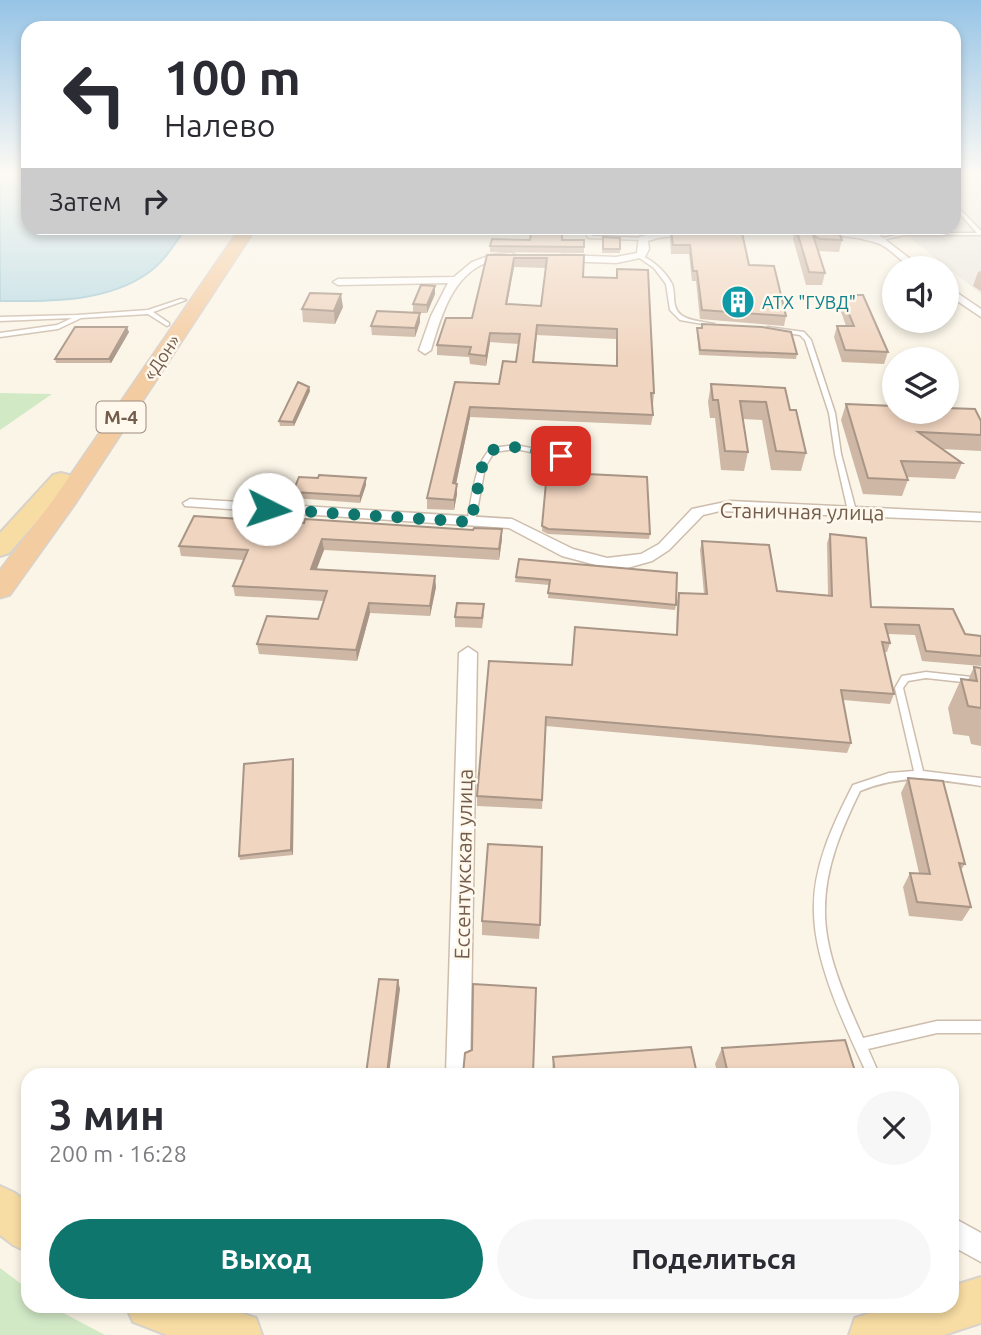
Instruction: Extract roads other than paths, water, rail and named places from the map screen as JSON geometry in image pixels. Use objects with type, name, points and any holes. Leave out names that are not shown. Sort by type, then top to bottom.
[{"type":"highway","name":"«Дон»","points":[[0,564],[61,480],[223,237]]},
{"type":"highway","name":"«Дон»","points":[[0,589],[64,504],[242,237]]},
{"type":"main road","points":[[0,548],[61,480]]},
{"type":"main road","points":[[0,1208],[21,1224]]},
{"type":"main road","points":[[959,1307],[981,1300]]},
{"type":"main road","points":[[171,1313],[239,1335]]},
{"type":"main road","points":[[872,1335],[941,1313]]},
{"type":"street","points":[[551,257],[628,259],[640,256],[644,251],[643,239],[647,237]]},
{"type":"street","points":[[862,237],[878,240]]},
{"type":"street","points":[[875,237],[900,256]]},
{"type":"street","points":[[425,350],[438,312],[455,280],[474,262],[485,258],[525,257]]},
{"type":"street","points":[[338,282],[455,280]]},
{"type":"street","points":[[959,298],[981,314]]},
{"type":"street","name":"Станичная улица","points":[[190,503],[512,524],[538,539],[601,564],[628,565],[662,549],[701,510],[730,505],[981,517]]},
{"type":"street","name":"Ессентукская улица","points":[[458,1068],[468,653]]},
{"type":"street","points":[[959,1235],[981,1248]]},
{"type":"lane","points":[[597,237],[643,239]]},
{"type":"lane","points":[[878,240],[890,237]]},
{"type":"lane","points":[[640,256],[656,267],[669,284],[673,310],[682,319],[726,326]]},
{"type":"lane","points":[[0,319],[149,312],[183,300]]},
{"type":"lane","points":[[149,312],[167,324]]},
{"type":"lane","points":[[0,335],[58,327],[80,316]]},
{"type":"lane","points":[[762,328],[802,333],[808,340],[832,413],[838,454],[852,511]]},
{"type":"lane","points":[[471,522],[482,467],[492,450],[516,447],[584,461]]},
{"type":"lane","points":[[919,773],[899,688],[905,678],[926,675],[981,681]]},
{"type":"lane","points":[[870,1068],[859,1045],[822,942],[819,911],[824,868],[842,816],[856,788],[882,777],[919,773],[981,782]]},
{"type":"lane","points":[[859,1045],[937,1027],[981,1027]]},
{"type":"water","points":[[0,237],[179,237],[154,269],[132,283],[114,290],[76,298],[0,301]]},
{"type":"place","name":"АТХ \"ГУВД\"","points":[[738,302]]}]
